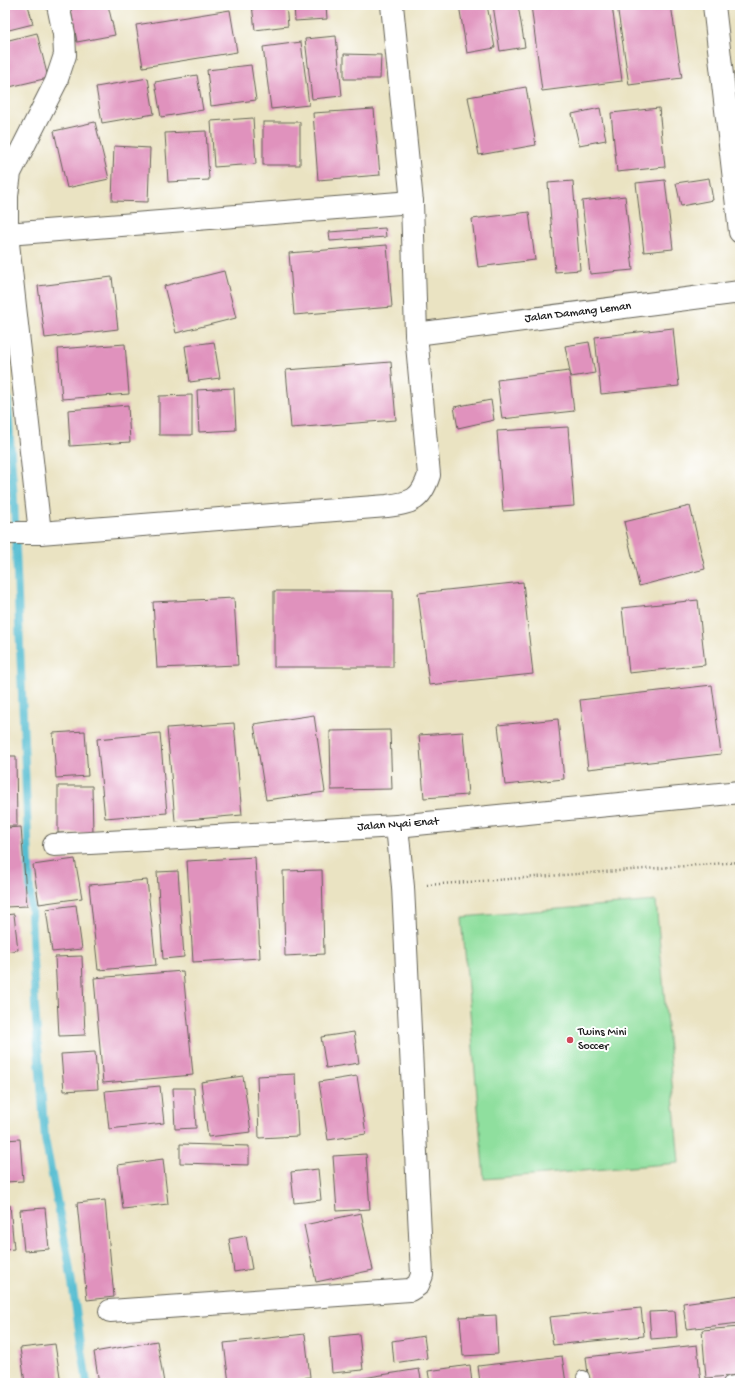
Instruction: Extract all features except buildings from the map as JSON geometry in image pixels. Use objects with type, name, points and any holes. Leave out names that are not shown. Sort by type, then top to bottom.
[{"type":"street","points":[[58,5],[64,34],[65,55],[56,82],[10,173],[7,196],[7,234],[23,533],[387,506],[407,503],[417,497],[426,487],[429,475],[416,334],[412,202],[392,5]]},
{"type":"street","points":[[714,5],[740,232]]},
{"type":"street","points":[[7,234],[412,202]]},
{"type":"street","name":"Jalan Damang Leman","points":[[416,334],[740,292]]},
{"type":"street","name":"Jalan Nyai Enat","points":[[54,845],[397,826],[740,792]]},
{"type":"street","points":[[110,1311],[410,1290],[418,1285],[422,1275],[403,887],[397,826]]},
{"type":"lane","points":[[729,1383],[740,1382]]},
{"type":"path","points":[[403,887],[740,862]]},
{"type":"green space","name":"Twins Mini Soccer","points":[[656,901],[679,1163],[484,1179],[462,917]]},
{"type":"waterway","points":[[5,360],[14,501],[35,1007],[45,1139],[68,1257],[87,1383]]},
{"type":"place","name":"Twins Mini Soccer","points":[[570,1040]]}]
